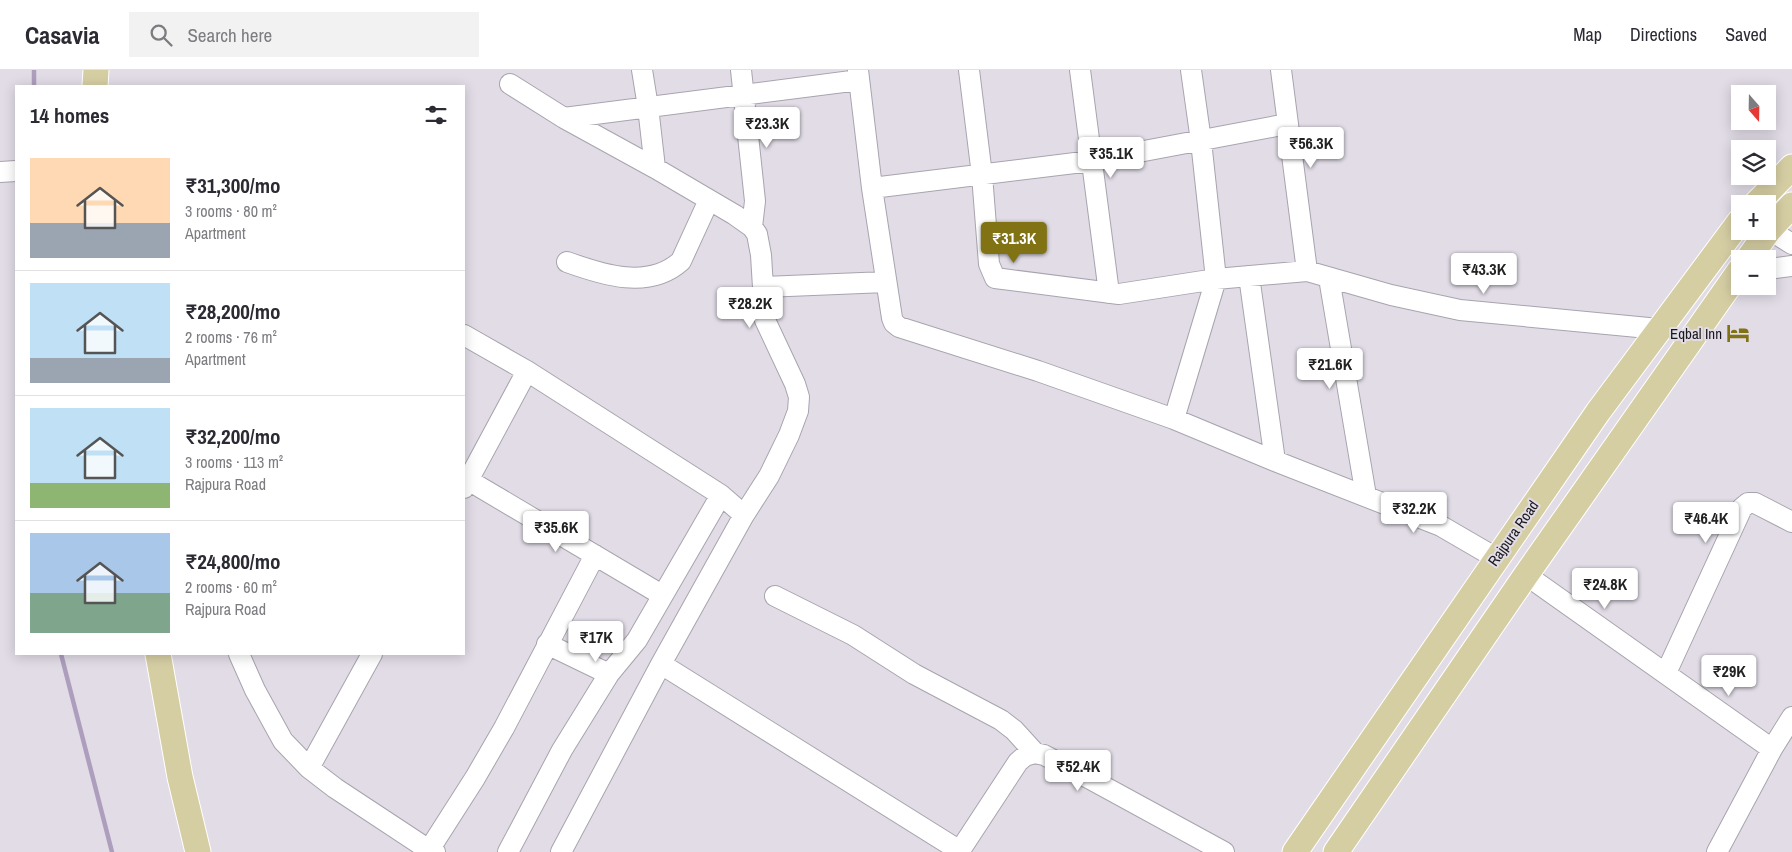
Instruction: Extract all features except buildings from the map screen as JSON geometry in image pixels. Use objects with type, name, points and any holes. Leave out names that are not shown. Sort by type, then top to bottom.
[{"type":"main road","points":[[95,85],[96,70]]},
{"type":"main road","points":[[1776,203],[1792,167]]},
{"type":"main road","name":"Rajpura Road","points":[[1295,852],[1598,412],[1731,233]]},
{"type":"main road","points":[[1336,852],[1526,574],[1731,285]]},
{"type":"main road","points":[[158,655],[180,777],[198,852]]},
{"type":"street","points":[[642,70],[655,168]]},
{"type":"street","points":[[741,70],[755,202],[752,227]]},
{"type":"street","points":[[969,70],[982,175],[989,264],[995,278],[1120,294],[1216,279],[1307,271],[1391,295],[1460,310],[1659,329]]},
{"type":"street","points":[[1080,70],[1109,293]]},
{"type":"street","points":[[1174,419],[1216,279],[1191,70]]},
{"type":"street","points":[[1281,70],[1307,271]]},
{"type":"street","points":[[564,118],[744,96],[858,75],[872,188],[892,318],[894,323],[903,330],[1038,371],[1174,419],[1275,462],[1441,526],[1496,558]]},
{"type":"street","points":[[510,84],[564,118],[655,168],[752,227],[757,234],[764,287],[765,320],[795,384],[799,397],[798,410],[789,435],[769,476],[744,516],[661,664],[561,852]]},
{"type":"street","points":[[872,188],[1091,161],[1288,124]]},
{"type":"street","points":[[0,172],[15,171]]},
{"type":"street","points":[[567,262],[601,274],[623,277],[652,276],[666,271],[674,267],[681,260],[709,200]]},
{"type":"street","points":[[1776,221],[1792,244]]},
{"type":"street","points":[[1776,267],[1792,266]]},
{"type":"street","points":[[1249,276],[1275,462]]},
{"type":"street","points":[[1329,278],[1366,496]]},
{"type":"street","points":[[764,287],[886,282]]},
{"type":"street","points":[[465,336],[527,371],[721,494],[744,516]]},
{"type":"street","points":[[527,371],[466,484],[595,555],[662,595]]},
{"type":"street","points":[[508,852],[562,750],[609,674],[637,640],[721,494]]},
{"type":"street","points":[[1666,672],[1742,508],[1748,503],[1755,503],[1792,522]]},
{"type":"street","points":[[239,655],[255,690],[283,741],[309,768],[335,788],[432,851],[504,728],[595,555]]},
{"type":"street","points":[[1526,574],[1772,749]]},
{"type":"street","points":[[775,596],[853,635],[914,674],[1001,720],[1014,730],[1035,753]]},
{"type":"street","points":[[548,644],[609,674]]},
{"type":"street","points":[[309,768],[371,655]]},
{"type":"street","points":[[661,664],[960,851],[1018,762],[1025,756],[1035,753],[1044,755],[1092,780],[1224,852]]},
{"type":"street","points":[[1717,852],[1772,749],[1792,717]]},
{"type":"waterway","points":[[34,70],[34,85]]},
{"type":"waterway","points":[[61,655],[112,852]]},
{"type":"place","name":"Eqbal Inn","points":[[1738,333]]}]
